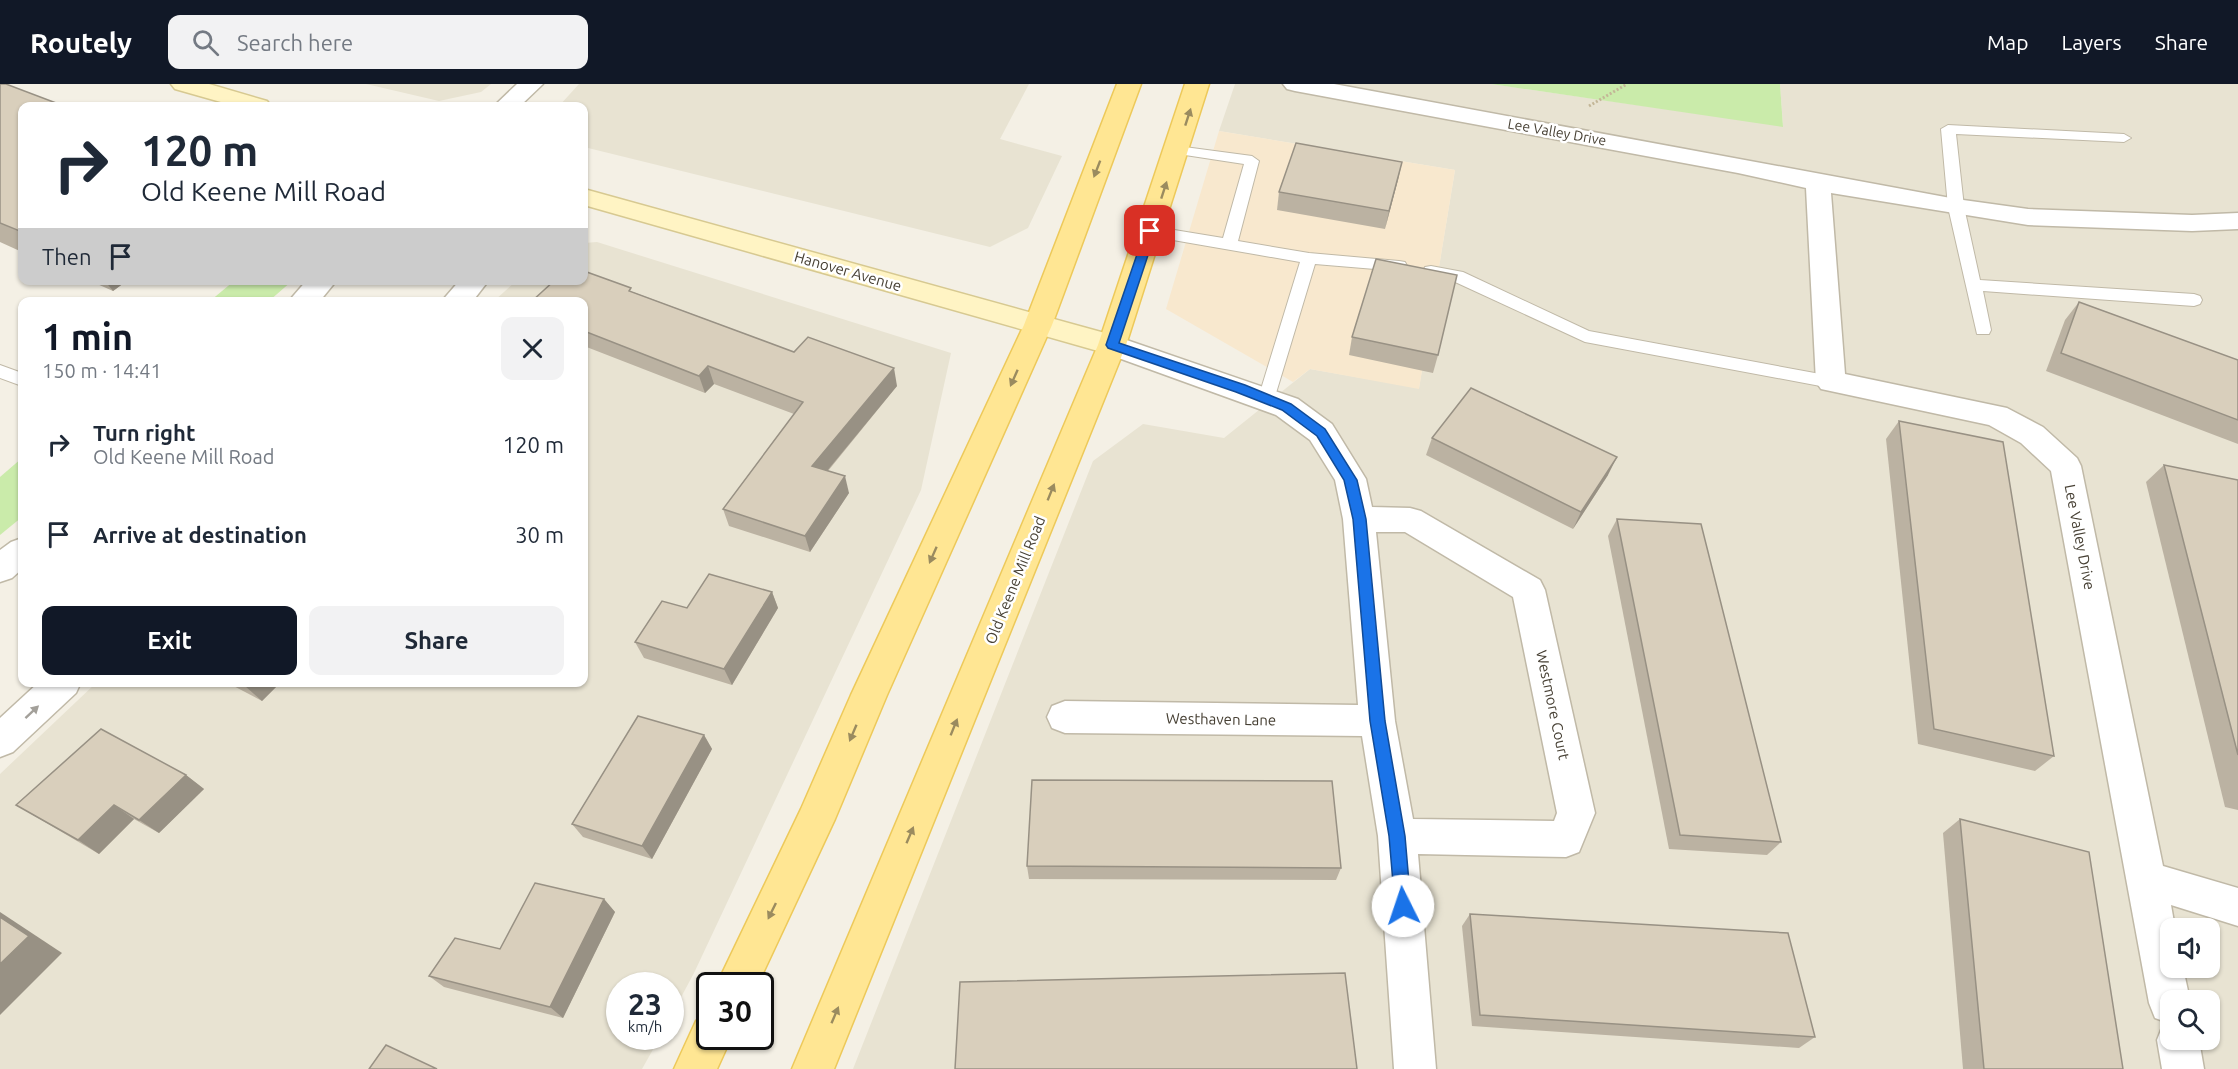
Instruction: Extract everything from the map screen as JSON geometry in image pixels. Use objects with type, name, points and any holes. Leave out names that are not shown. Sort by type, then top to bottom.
[{"type":"main road","points":[[743,972],[816,819],[869,695],[1038,325],[1129,84]]},
{"type":"main road","name":"Old Keene Mill Road","points":[[813,1069],[1112,345],[1197,84]]},
{"type":"main road","points":[[695,1069],[704,1050]]},
{"type":"street","points":[[183,84],[245,102]]},
{"type":"street","points":[[511,102],[531,84]]},
{"type":"street","name":"Lee Valley Drive","points":[[1295,84],[1956,207],[2028,217],[2192,223],[2238,221]]},
{"type":"street","points":[[1818,183],[1831,382]]},
{"type":"street","name":"Hanover Avenue","points":[[588,198],[1112,345]]},
{"type":"street","points":[[307,297],[319,285]]},
{"type":"street","points":[[460,297],[471,285]]},
{"type":"street","points":[[1112,345],[1287,407],[1321,432],[1350,480],[1359,519],[1377,721],[1397,836],[1415,1069]]},
{"type":"street","name":"Lee Valley Drive","points":[[1831,382],[1996,416],[2032,435],[2066,466],[2167,990]]},
{"type":"street","name":"Westmore Court","points":[[1359,519],[1410,520],[1528,590],[1576,813],[1566,838],[1397,836]]},
{"type":"street","points":[[0,569],[18,554]]},
{"type":"street","points":[[0,741],[59,687]]},
{"type":"street","name":"Westhaven Lane","points":[[1065,717],[1377,721]]},
{"type":"street","points":[[2146,879],[2238,908]]},
{"type":"street","points":[[2180,1050],[2183,1069]]},
{"type":"lane","points":[[1983,330],[1956,207],[1948,129],[2124,138]]},
{"type":"lane","points":[[1177,150],[1252,162],[1228,244]]},
{"type":"lane","points":[[1150,231],[1309,258],[1392,264],[1457,276],[1585,336],[1831,382]]},
{"type":"lane","points":[[1267,399],[1309,258]]},
{"type":"lane","points":[[1973,285],[2194,300]]},
{"type":"lane","points":[[0,371],[18,378]]},
{"type":"shaded area","points":[[366,84],[491,84],[481,92],[439,101]]},
{"type":"shaded area","points":[[579,84],[1029,84],[1000,139],[1062,156],[1028,228],[990,247],[588,148],[588,102],[563,102]]},
{"type":"shaded area","points":[[1235,84],[1491,84],[1783,126],[1780,84],[2238,84],[2238,1069],[853,1069],[1093,461],[1143,424],[1224,438],[1310,369],[1419,388],[1455,170],[1219,131]]},
{"type":"shaded area","points":[[1219,131],[1455,170],[1419,389],[1310,369],[1293,382],[1166,309]]},
{"type":"shaded area","points":[[597,242],[951,353],[921,490],[684,992],[684,972],[606,972],[606,1050],[653,1050],[642,1069],[0,1069],[0,774],[92,687],[588,687],[588,297],[498,297],[512,285],[588,285],[588,243]]},
{"type":"green space","points":[[1491,84],[1780,84],[1783,127]]},
{"type":"green space","points":[[229,285],[287,285],[274,297],[215,297]]},
{"type":"green space","points":[[18,461],[18,520],[0,535],[0,477]]},
{"type":"building","points":[[0,84],[6,84],[53,102],[18,102],[18,230],[0,223]]},
{"type":"building","points":[[1296,143],[1402,162],[1389,211],[1279,192]]},
{"type":"building","points":[[1376,259],[1457,275],[1438,355],[1352,337]]},
{"type":"building","points":[[588,272],[631,288],[629,291],[794,352],[808,337],[894,368],[812,466],[845,476],[805,536],[723,509],[803,402],[708,366],[699,376],[588,333],[588,297],[536,297],[550,285],[588,285]]},
{"type":"building","points":[[2079,302],[2238,360],[2238,420],[2061,353]]},
{"type":"building","points":[[1471,388],[1617,457],[1581,512],[1432,438]]},
{"type":"building","points":[[1899,421],[2003,442],[2054,756],[1934,729]]},
{"type":"building","points":[[2164,465],[2238,480],[2238,755]]},
{"type":"building","points":[[1617,519],[1701,524],[1781,842],[1680,835]]},
{"type":"building","points":[[709,574],[772,592],[724,669],[635,642],[662,601],[687,608]]},
{"type":"building","points":[[638,716],[704,735],[642,846],[572,824]]},
{"type":"building","points":[[101,729],[186,775],[139,820],[114,805],[78,840],[16,805]]},
{"type":"building","points":[[1032,780],[1332,781],[1341,868],[1027,866]]},
{"type":"building","points":[[1960,819],[2089,852],[2123,1069],[1984,1069]]},
{"type":"building","points":[[535,883],[604,899],[550,1007],[429,976],[455,938],[500,949]]},
{"type":"building","points":[[1470,914],[1788,933],[1815,1037],[1480,1015]]},
{"type":"building","points":[[0,917],[29,936],[0,964]]},
{"type":"building","points":[[1345,973],[1357,1069],[955,1069],[960,982]]},
{"type":"building","points":[[386,1045],[437,1069],[369,1069]]},
{"type":"route","points":[[1150,231],[1112,345],[1240,388],[1287,407],[1321,432],[1350,480],[1359,519],[1377,721],[1397,836],[1403,906]]}]
